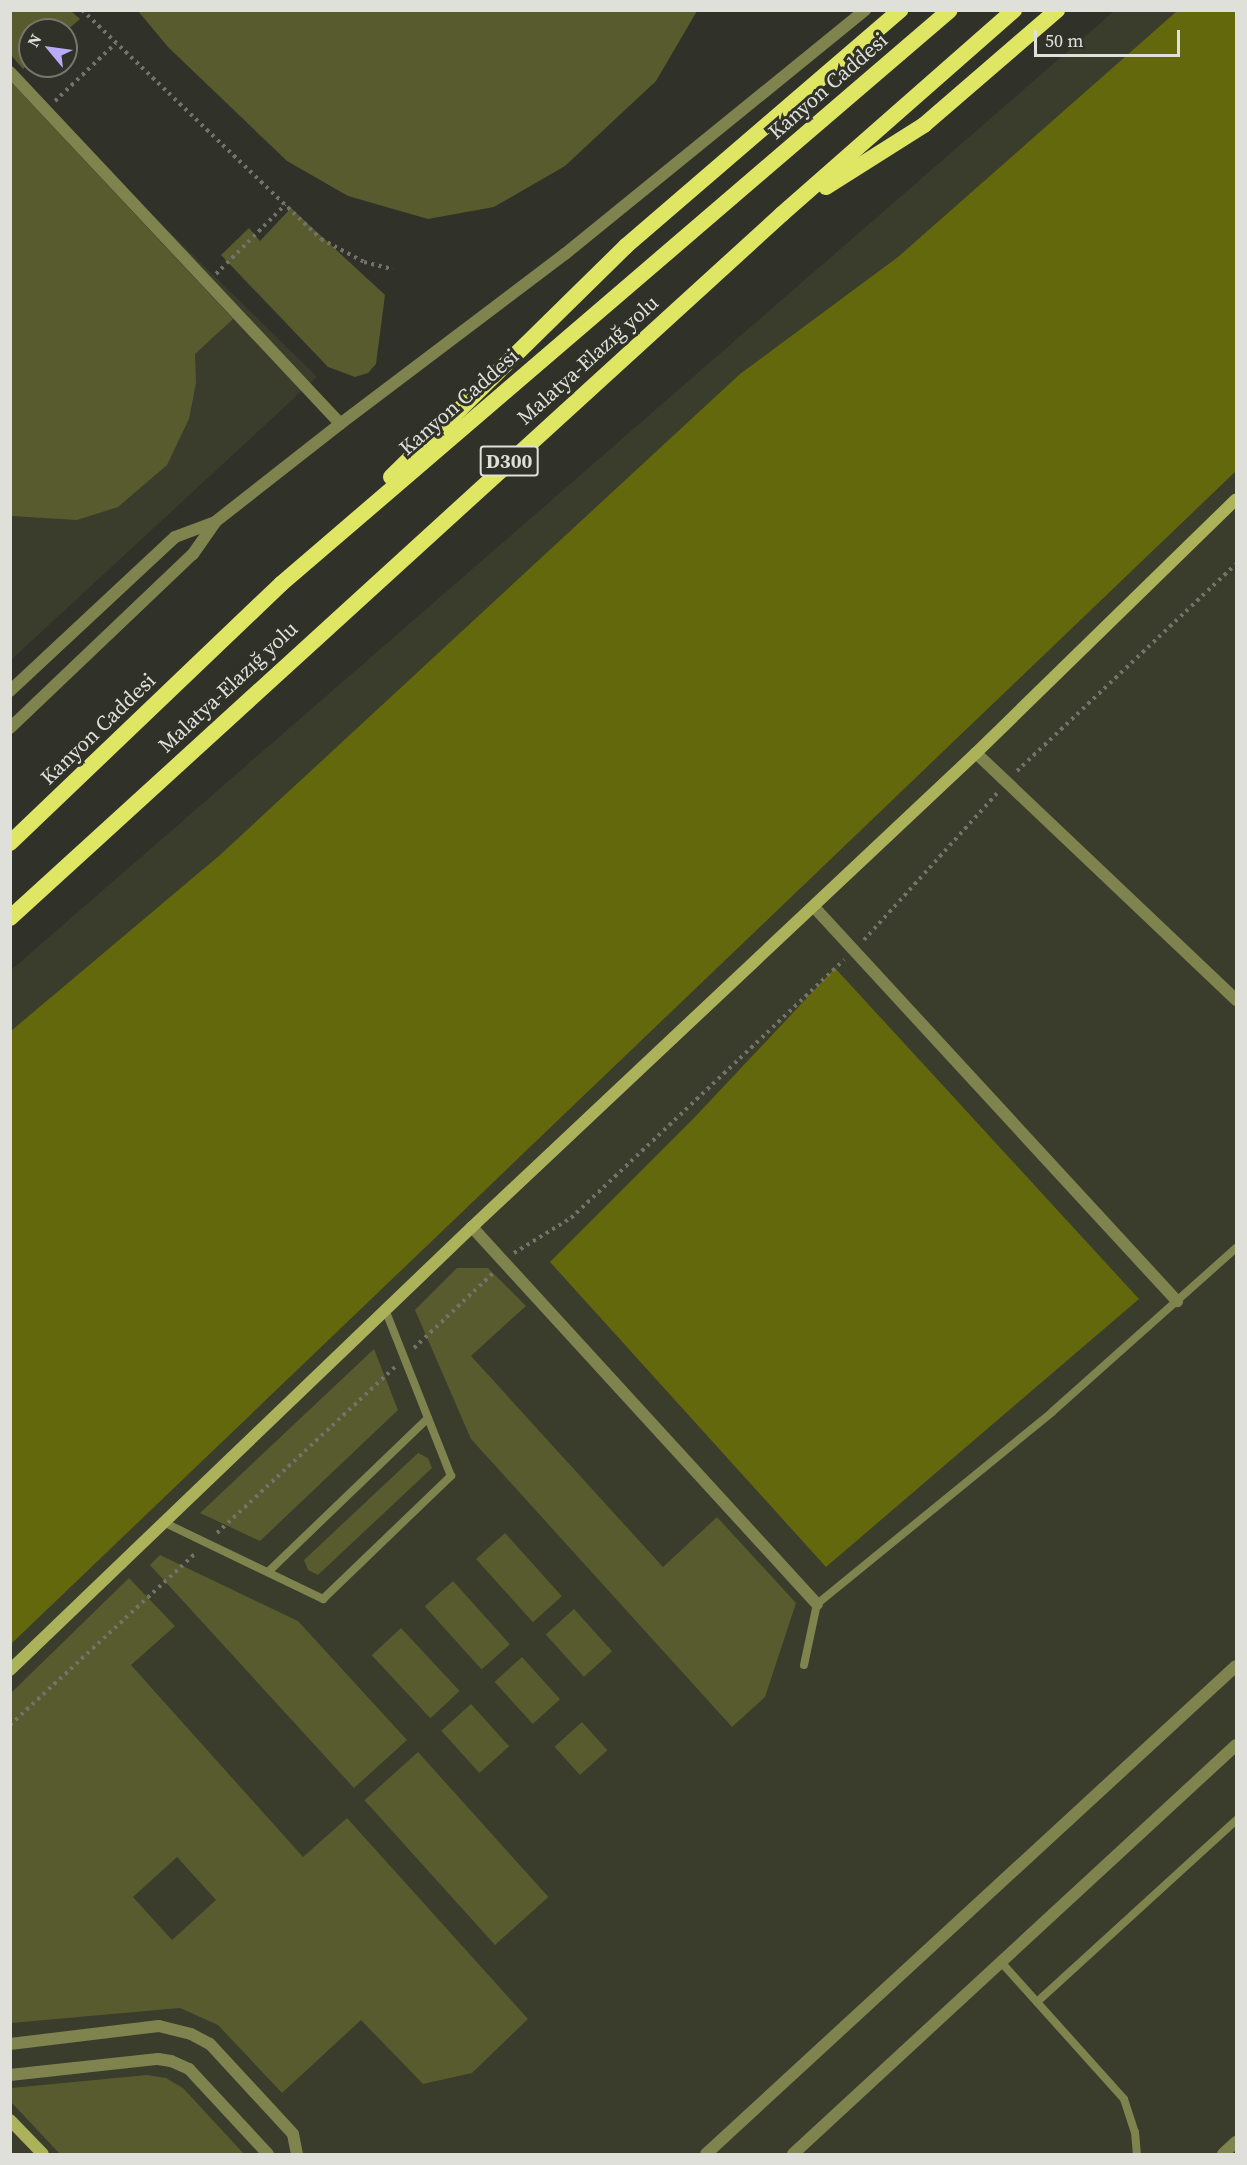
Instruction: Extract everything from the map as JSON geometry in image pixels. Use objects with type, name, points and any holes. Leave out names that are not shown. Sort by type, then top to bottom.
[{"type":"highway","points":[[288,578],[626,246],[900,10]]},
{"type":"highway","name":"Kanyon Caddesi","points":[[10,843],[288,578],[950,10]]},
{"type":"highway","name":"Malatya-Elazığ yolu","points":[[10,918],[782,214],[1014,10]]},
{"type":"highway","points":[[782,214],[924,125],[1057,10]]},
{"type":"main road","points":[[10,1670],[472,1227],[976,753],[1236,499]]},
{"type":"main road","points":[[10,2120],[43,2154]]},
{"type":"street","points":[[10,728],[193,554],[215,522],[340,424],[565,254],[865,10]]},
{"type":"street","points":[[10,72],[340,424]]},
{"type":"street","points":[[10,691],[175,537],[215,522]]},
{"type":"street","points":[[976,753],[1236,1000]]},
{"type":"street","points":[[814,907],[1177,1301]]},
{"type":"street","points":[[472,1227],[817,1604]]},
{"type":"street","points":[[706,2154],[1236,1666]]},
{"type":"street","points":[[793,2154],[1236,1745]]},
{"type":"street","points":[[10,2044],[159,2026],[191,2034],[210,2044],[293,2134],[297,2154]]},
{"type":"street","points":[[10,2075],[158,2059],[171,2061],[189,2069],[268,2154]]},
{"type":"street","points":[[1223,2154],[1236,2142]]},
{"type":"lane","points":[[804,1665],[817,1604],[1052,1413],[1236,1248]]},
{"type":"lane","points":[[163,1522],[323,1599],[451,1476],[386,1309]]},
{"type":"lane","points":[[267,1572],[428,1418]]},
{"type":"lane","points":[[1037,2002],[1236,1820]]},
{"type":"lane","points":[[1001,1962],[1124,2099],[1135,2132],[1137,2154]]},
{"type":"path","points":[[82,10],[285,205],[339,251],[393,269]]},
{"type":"path","points":[[46,110],[116,43]]},
{"type":"path","points":[[207,283],[285,205]]},
{"type":"path","points":[[10,1725],[207,1543],[504,1262],[570,1218],[854,950],[965,833],[1007,782],[1236,564]]},
{"type":"shaded area","points":[[1114,11],[1236,11],[1236,2154],[11,2154],[10,971]]},
{"type":"shaded area","points":[[1177,11],[1236,11],[1236,471],[11,1644],[11,1031],[220,855],[740,374],[898,257]]},
{"type":"shaded area","points":[[11,76],[317,377],[11,660]]},
{"type":"shaded area","points":[[835,968],[1139,1299],[826,1567],[550,1262],[694,1118]]},
{"type":"green space","points":[[10,11],[71,11],[80,19],[18,18],[18,63],[11,55]]},
{"type":"green space","points":[[138,11],[697,11],[656,81],[565,166],[494,207],[428,219],[348,196],[287,161],[168,47]]},
{"type":"green space","points":[[10,81],[233,319],[195,354],[196,383],[189,419],[167,465],[118,507],[77,520],[11,516]]},
{"type":"green space","points":[[291,208],[385,295],[376,364],[368,373],[355,377],[328,367],[221,255],[249,228],[260,241]]},
{"type":"green space","points":[[457,1268],[488,1268],[526,1306],[471,1356],[663,1567],[717,1517],[796,1603],[765,1697],[732,1727],[471,1439],[415,1310]]},
{"type":"green space","points":[[374,1349],[398,1410],[260,1541],[200,1513]]},
{"type":"green space","points":[[418,1453],[428,1458],[432,1468],[318,1575],[308,1570],[304,1560]]},
{"type":"green space","points":[[505,1533],[562,1596],[533,1622],[476,1559]]},
{"type":"green space","points":[[160,1555],[298,1621],[407,1740],[354,1788],[150,1565]]},
{"type":"green space","points":[[129,1578],[175,1626],[131,1665],[303,1857],[347,1818],[528,2019],[472,2073],[423,2084],[361,2020],[282,2093],[218,2025],[180,2008],[11,2023],[11,1693]],"holes":[[[177,1857],[216,1900],[172,1940],[133,1897]]]},
{"type":"green space","points":[[453,1581],[510,1644],[482,1670],[425,1606]]},
{"type":"green space","points":[[574,1609],[612,1651],[584,1677],[546,1634]]},
{"type":"green space","points":[[401,1628],[460,1691],[430,1718],[372,1655]]},
{"type":"green space","points":[[522,1657],[560,1699],[533,1724],[495,1682]]},
{"type":"green space","points":[[471,1704],[509,1746],[479,1773],[441,1731]]},
{"type":"green space","points":[[582,1722],[607,1750],[580,1775],[555,1747]]},
{"type":"green space","points":[[418,1752],[548,1897],[495,1945],[364,1800]]},
{"type":"green space","points":[[147,2075],[166,2078],[183,2088],[244,2154],[60,2154],[11,2102],[11,2088]]}]
